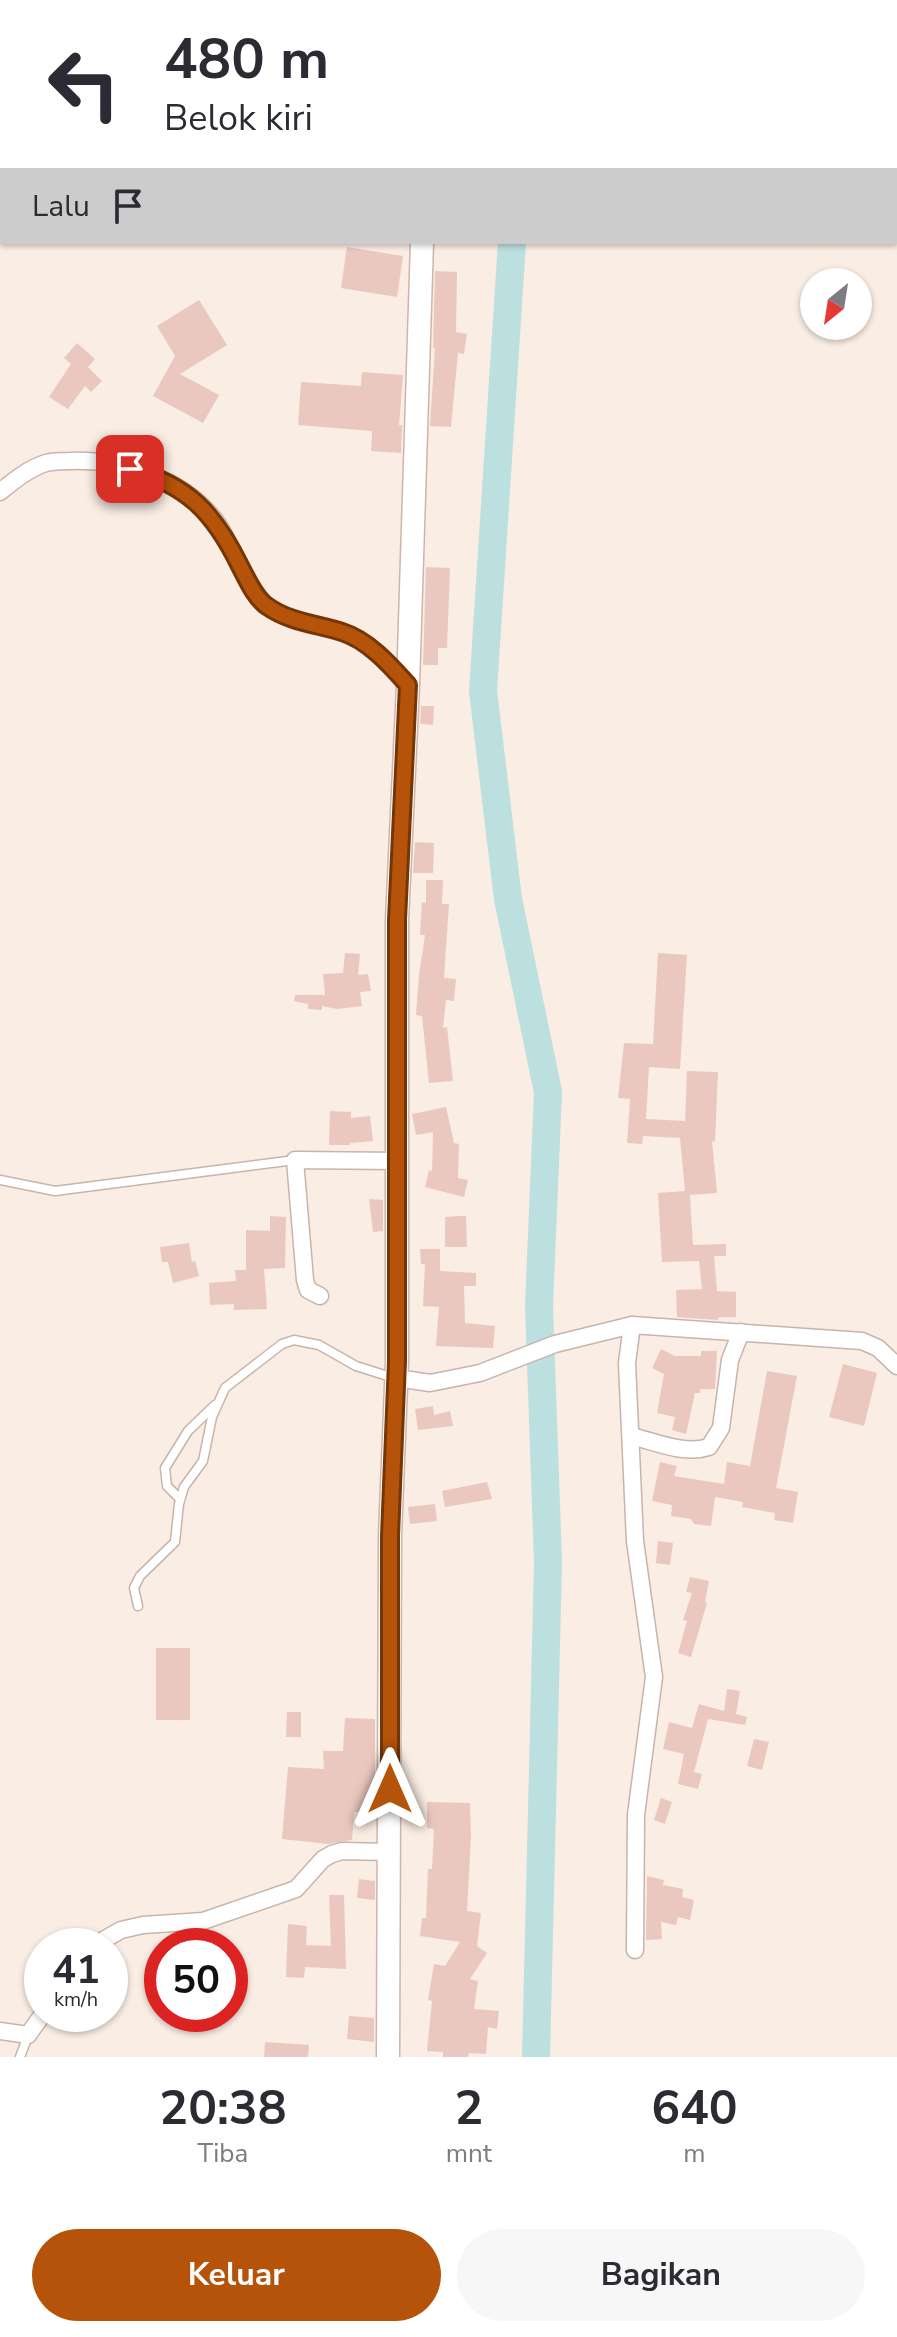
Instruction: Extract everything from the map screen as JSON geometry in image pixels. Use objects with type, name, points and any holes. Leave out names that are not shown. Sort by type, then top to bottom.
[{"type":"main road","points":[[388,2057],[390,1536],[397,1378],[399,1161],[397,920],[422,244]]},
{"type":"street","points":[[0,492],[18,477],[47,462],[109,462],[152,475],[203,506],[228,541],[247,580],[264,604],[281,614],[344,632],[364,642],[408,685]]},
{"type":"street","points":[[320,1296],[308,1290],[305,1280],[295,1160],[399,1161]]},
{"type":"street","points":[[632,1325],[627,1363],[635,1541],[654,1677],[636,1815],[635,1950]]},
{"type":"street","points":[[397,1378],[430,1383],[480,1373],[555,1344],[632,1325],[862,1341],[878,1348],[897,1366]]},
{"type":"street","points":[[631,1436],[686,1450],[698,1451],[709,1447],[721,1428],[730,1360],[741,1332]]},
{"type":"street","points":[[128,1928],[203,1921],[296,1889],[323,1859],[342,1851],[390,1852]]},
{"type":"street","points":[[0,2031],[28,2035],[30,2032]]},
{"type":"lane","points":[[0,1180],[55,1191],[295,1160]]},
{"type":"lane","points":[[138,1606],[134,1588],[140,1576],[175,1542],[180,1499],[184,1487],[203,1461],[216,1404],[225,1388],[282,1344],[294,1340],[319,1345],[356,1366],[397,1378]]},
{"type":"lane","points":[[180,1499],[167,1486],[165,1468],[188,1431],[216,1404]]},
{"type":"lane","points":[[20,2057],[28,2035]]},
{"type":"building","points":[[347,247],[403,256],[397,297],[341,288]]},
{"type":"building","points":[[435,271],[457,272],[456,332],[467,334],[464,354],[458,353],[451,427],[430,426],[435,348]]},
{"type":"building","points":[[199,300],[227,345],[180,374],[219,395],[203,423],[153,396],[175,356],[157,326]]},
{"type":"building","points":[[77,343],[95,359],[88,367],[102,381],[91,392],[85,386],[68,409],[49,397],[71,364],[64,358]]},
{"type":"building","points":[[362,372],[403,375],[399,425],[402,425],[401,453],[371,451],[372,431],[298,425],[301,382],[361,386]]},
{"type":"building","points":[[426,567],[450,568],[447,648],[438,648],[438,665],[423,665]]},
{"type":"building","points":[[421,706],[434,706],[433,725],[420,724]]},
{"type":"building","points":[[415,842],[434,843],[433,873],[413,873]]},
{"type":"building","points":[[426,880],[443,880],[442,904],[449,904],[444,978],[456,979],[454,1001],[446,1000],[443,1028],[447,1027],[453,1081],[429,1083],[422,1016],[416,1015],[425,935],[420,935],[422,902],[426,903]]},
{"type":"building","points":[[345,953],[360,954],[358,975],[368,974],[371,991],[360,992],[362,1006],[308,1009],[308,1004],[294,1001],[295,995],[325,995],[323,974],[343,973]]},
{"type":"building","points":[[658,953],[687,955],[680,1069],[649,1067],[646,1119],[685,1121],[687,1071],[718,1072],[715,1142],[712,1141],[717,1193],[690,1195],[693,1245],[726,1244],[726,1256],[714,1256],[717,1291],[736,1292],[736,1317],[719,1317],[718,1320],[677,1317],[676,1290],[702,1289],[699,1261],[662,1262],[658,1193],[685,1191],[680,1138],[643,1136],[642,1144],[627,1143],[630,1099],[618,1098],[624,1043],[653,1044]]},
{"type":"building","points":[[446,1107],[454,1143],[459,1144],[458,1178],[468,1180],[464,1197],[425,1187],[429,1170],[432,1171],[433,1132],[416,1135],[412,1114]]},
{"type":"building","points":[[330,1111],[351,1112],[351,1118],[370,1116],[373,1141],[329,1145]]},
{"type":"building","points":[[369,1199],[383,1200],[383,1231],[373,1232]]},
{"type":"building","points":[[270,1216],[286,1217],[285,1268],[264,1269],[267,1309],[234,1310],[234,1304],[210,1305],[209,1283],[236,1281],[235,1270],[246,1270],[246,1230],[270,1231]]},
{"type":"building","points":[[466,1216],[467,1247],[445,1247],[445,1217]]},
{"type":"building","points":[[189,1243],[192,1262],[195,1261],[199,1276],[173,1283],[168,1262],[162,1262],[160,1247]]},
{"type":"building","points":[[420,1249],[440,1249],[440,1271],[476,1273],[476,1286],[464,1286],[465,1323],[495,1326],[493,1348],[436,1346],[439,1307],[423,1306],[425,1264],[421,1264]]},
{"type":"building","points":[[661,1349],[675,1356],[701,1356],[701,1351],[717,1351],[715,1389],[700,1389],[700,1393],[695,1393],[686,1434],[672,1430],[675,1417],[657,1413],[664,1374],[652,1368]]},
{"type":"building","points":[[843,1364],[877,1373],[864,1426],[829,1417]]},
{"type":"building","points":[[767,1371],[797,1376],[776,1488],[798,1492],[793,1523],[774,1520],[775,1513],[742,1507],[743,1502],[715,1497],[711,1526],[671,1516],[672,1505],[652,1501],[660,1462],[677,1466],[674,1476],[724,1484],[727,1462],[750,1466]]},
{"type":"building","points":[[433,1406],[434,1415],[450,1411],[453,1426],[418,1430],[415,1409]]},
{"type":"building","points":[[487,1482],[492,1499],[445,1507],[442,1491]]},
{"type":"building","points":[[435,1504],[437,1521],[410,1524],[408,1507]]},
{"type":"building","points":[[658,1541],[673,1543],[670,1565],[656,1563]]},
{"type":"building","points":[[690,1577],[709,1581],[707,1603],[691,1657],[678,1653],[687,1621],[683,1620],[692,1593],[686,1592]]},
{"type":"building","points":[[156,1648],[190,1648],[190,1720],[156,1720]]},
{"type":"building","points":[[727,1689],[740,1691],[736,1714],[747,1717],[745,1725],[708,1719],[694,1772],[702,1774],[698,1789],[678,1784],[684,1754],[663,1749],[669,1722],[692,1728],[699,1704],[724,1711]]},
{"type":"building","points":[[287,1712],[301,1712],[301,1737],[286,1737]]},
{"type":"building","points":[[345,1718],[375,1719],[375,1812],[354,1812],[352,1840],[328,1844],[282,1839],[288,1767],[324,1769],[323,1751],[343,1751]]},
{"type":"building","points":[[754,1739],[769,1742],[762,1770],[747,1766]]},
{"type":"building","points":[[661,1798],[672,1802],[665,1824],[654,1820]]},
{"type":"building","points":[[427,1802],[470,1803],[467,1911],[481,1913],[477,1946],[487,1953],[470,1979],[478,1981],[474,2009],[499,2011],[497,2029],[488,2027],[486,2054],[443,2057],[443,2052],[427,2051],[432,2001],[428,2000],[434,1964],[445,1966],[460,1942],[420,1936],[422,1918],[426,1918],[428,1869],[432,1869],[434,1829],[427,1828]]},
{"type":"building","points":[[647,1876],[664,1880],[663,1885],[683,1889],[682,1897],[694,1900],[690,1920],[678,1917],[676,1925],[661,1922],[662,1939],[646,1940]]},
{"type":"building","points":[[359,1879],[375,1881],[375,1900],[357,1898]]},
{"type":"building","points":[[329,1895],[344,1895],[346,1969],[305,1967],[304,1978],[286,1977],[288,1924],[307,1926],[306,1945],[331,1946]]},
{"type":"building","points":[[349,2016],[374,2018],[374,2042],[347,2039]]},
{"type":"building","points":[[265,2042],[309,2045],[308,2057],[264,2057]]},
{"type":"waterway","points":[[512,244],[483,691],[508,899],[548,1092],[539,1306],[548,1562],[536,2057]]},
{"type":"route","points":[[130,469],[152,475],[178,488],[203,506],[228,541],[247,580],[264,604],[281,614],[344,632],[364,642],[408,685],[397,920],[399,1161],[397,1361],[390,1536],[390,1789]]}]
